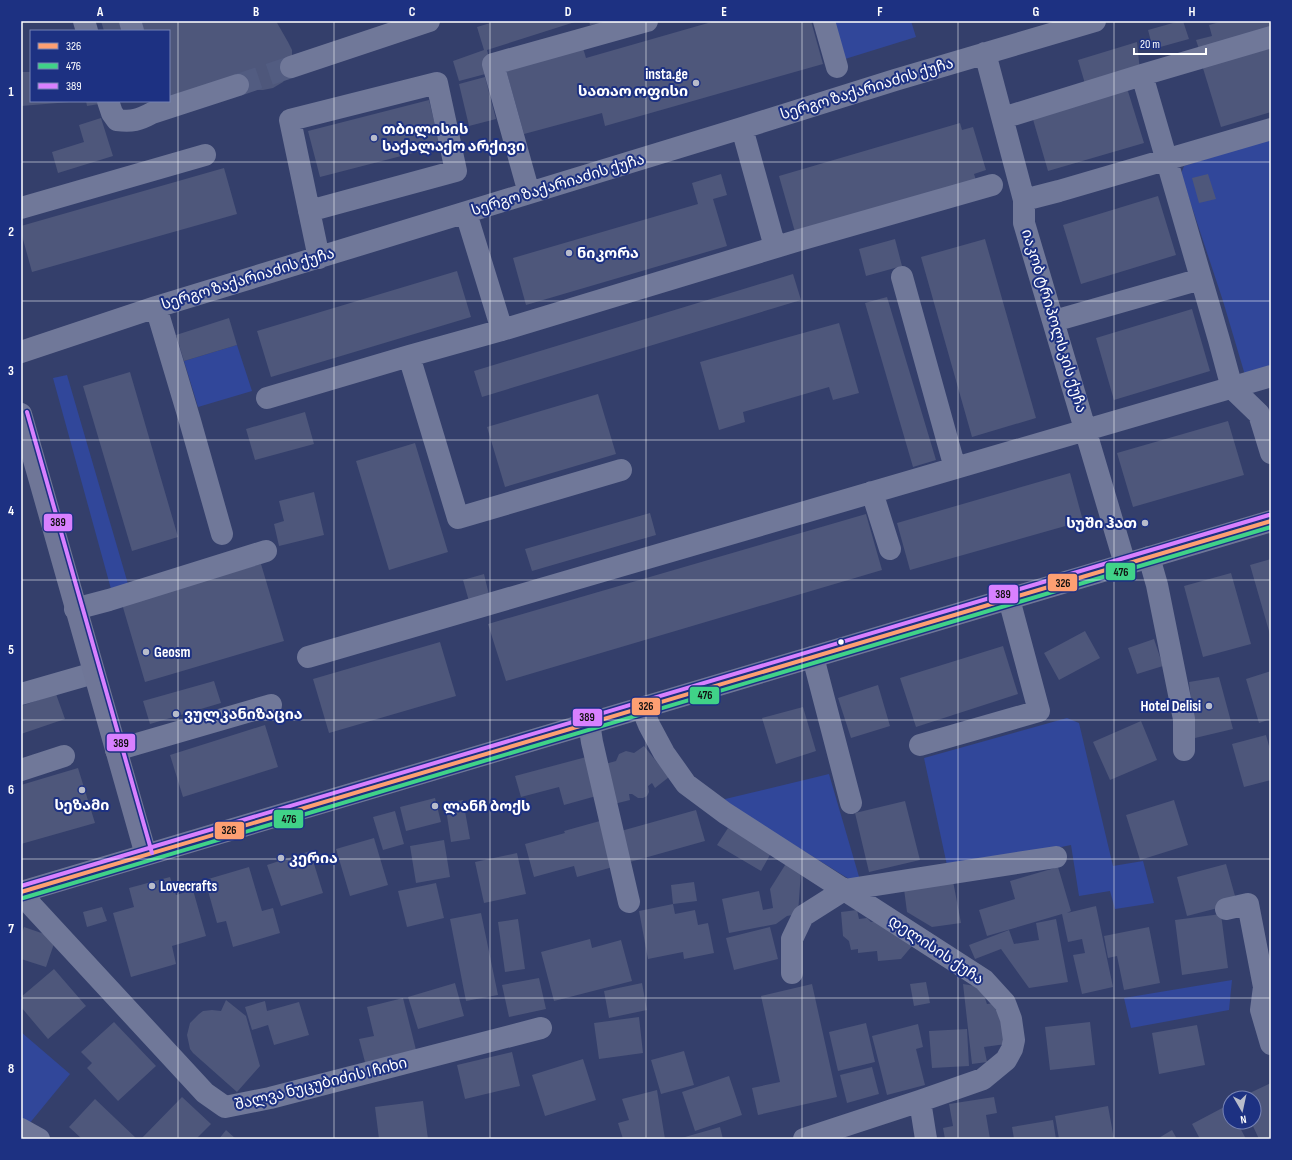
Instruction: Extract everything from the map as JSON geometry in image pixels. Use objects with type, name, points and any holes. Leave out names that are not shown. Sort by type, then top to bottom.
[{"type":"main road","points":[[21,414],[26,451],[75,609],[146,855]]},
{"type":"main road","points":[[22,892],[1271,521]]},
{"type":"street","points":[[290,67],[429,21]]},
{"type":"street","points":[[529,193],[493,64],[647,21]]},
{"type":"street","points":[[824,21],[837,67]]},
{"type":"street","name":"სერგო ზაქარიაძის ქუჩა","points":[[21,352],[156,307],[895,80],[1095,21]]},
{"type":"street","points":[[1003,118],[1271,36]]},
{"type":"street","name":"იაკობ ტრიპოლსკის ქუჩა","points":[[985,54],[1024,200],[1024,223],[1125,564]]},
{"type":"street","points":[[1142,75],[1232,388],[1259,414],[1271,453]]},
{"type":"street","points":[[309,210],[456,172],[436,83],[290,120],[319,258]]},
{"type":"street","points":[[108,102],[112,113],[117,120],[139,120],[153,107],[238,85]]},
{"type":"street","points":[[742,128],[775,247]]},
{"type":"street","points":[[1024,200],[1060,191],[1271,129]]},
{"type":"street","points":[[21,208],[205,155]]},
{"type":"street","points":[[268,398],[502,330],[775,247],[992,185]]},
{"type":"street","points":[[466,213],[502,330]]},
{"type":"street","points":[[902,277],[955,468]]},
{"type":"street","points":[[1054,322],[1201,279]]},
{"type":"street","points":[[156,307],[222,534]]},
{"type":"street","points":[[409,356],[458,518],[621,470]]},
{"type":"street","points":[[308,657],[1271,376]]},
{"type":"street","points":[[872,492],[890,549]]},
{"type":"street","points":[[75,609],[266,551]]},
{"type":"street","points":[[1149,557],[1157,585],[1184,719],[1184,750]]},
{"type":"street","points":[[920,745],[1039,711],[1009,599]]},
{"type":"street","points":[[813,657],[850,803]]},
{"type":"street","points":[[21,694],[94,673]]},
{"type":"street","points":[[116,750],[271,705]]},
{"type":"street","name":"დელისის ქუჩა","points":[[642,708],[664,754],[686,784],[699,795],[984,980],[1005,1003],[1011,1019],[1014,1040],[1012,1049],[1006,1060],[983,1079],[804,1139]]},
{"type":"street","points":[[589,723],[592,742],[629,902]]},
{"type":"street","points":[[21,770],[64,756]]},
{"type":"street","points":[[792,973],[792,939],[803,916],[844,890],[1056,857]]},
{"type":"street","name":"შალვა ნუცუბიძის I ჩიხი","points":[[22,892],[32,906],[205,1093],[224,1107],[270,1098],[541,1028]]},
{"type":"street","points":[[1226,909],[1248,904],[1268,986],[1261,1010],[1271,1044]]},
{"type":"street","points":[[920,1101],[926,1139]]},
{"type":"street","points":[[21,1129],[39,1139]]},
{"type":"shaded area","points":[[834,21],[911,21],[916,37],[845,59]]},
{"type":"shaded area","points":[[1271,138],[1271,368],[1245,375],[1223,301],[1181,174],[1184,166]]},
{"type":"shaded area","points":[[237,345],[252,391],[198,407],[184,361]]},
{"type":"shaded area","points":[[67,375],[128,584],[111,589],[53,378]]},
{"type":"shaded area","points":[[1067,718],[1079,723],[1113,866],[1143,861],[1154,903],[1115,909],[1110,891],[1079,896],[1071,845],[948,870],[924,758]]},
{"type":"shaded area","points":[[829,774],[862,887],[721,800]]},
{"type":"shaded area","points":[[1232,980],[1229,1010],[1131,1028],[1124,998]]},
{"type":"shaded area","points":[[21,1032],[70,1074],[29,1124],[21,1119]]},
{"type":"building","points":[[101,21],[276,21],[292,50],[292,62],[289,73],[283,82],[273,88],[255,90],[155,122],[148,102],[170,102],[170,30],[104,30]]},
{"type":"building","points":[[497,21],[578,21],[487,50],[493,72],[459,81],[453,61],[484,50],[477,27]]},
{"type":"building","points":[[589,21],[617,21],[590,25]]},
{"type":"building","points":[[715,21],[811,21],[823,64],[605,126],[602,113],[524,134],[506,70],[583,48],[586,58]]},
{"type":"building","points":[[1183,21],[1189,39],[1153,49],[1148,30]]},
{"type":"building","points":[[1223,21],[1271,21],[1271,32],[1200,52],[1196,40],[1212,36],[1209,25]]},
{"type":"building","points":[[1137,42],[1140,71],[1086,87],[1078,60]]},
{"type":"building","points":[[1271,44],[1271,112],[1221,127],[1202,65]]},
{"type":"building","points":[[21,72],[30,72],[30,102],[70,102],[21,106]]},
{"type":"building","points":[[485,77],[496,119],[469,126],[459,84]]},
{"type":"building","points":[[1127,88],[1144,143],[1048,171],[1032,116]]},
{"type":"building","name":"თბილისის საქალაქო არქივი","points":[[429,100],[440,146],[320,177],[308,131]]},
{"type":"building","points":[[86,102],[98,102],[99,104],[87,106]]},
{"type":"building","points":[[101,118],[113,156],[58,173],[52,152],[84,142],[79,125]]},
{"type":"building","points":[[960,123],[962,130],[973,127],[986,170],[974,174],[976,180],[795,232],[779,176]]},
{"type":"building","points":[[224,168],[237,214],[32,272],[21,232],[21,226]]},
{"type":"building","points":[[721,174],[727,195],[713,199],[727,246],[526,305],[513,258],[698,204],[692,183]]},
{"type":"building","points":[[1208,174],[1216,199],[1199,203],[1192,178]]},
{"type":"building","points":[[1158,196],[1176,255],[1081,284],[1063,225]]},
{"type":"building","points":[[895,239],[902,266],[866,276],[859,249]]},
{"type":"building","points":[[985,239],[1036,418],[972,437],[921,257]]},
{"type":"building","points":[[457,271],[471,317],[271,377],[257,331]]},
{"type":"building","points":[[793,274],[801,300],[482,397],[474,371]]},
{"type":"building","points":[[887,297],[936,460],[913,467],[865,303]]},
{"type":"building","points":[[1192,309],[1210,371],[1114,400],[1096,338]]},
{"type":"building","points":[[229,318],[237,345],[184,361],[176,335]]},
{"type":"building","points":[[839,323],[859,393],[833,400],[829,387],[743,412],[745,422],[719,430],[700,362]]},
{"type":"building","points":[[130,372],[178,537],[132,551],[83,386]]},
{"type":"building","points":[[598,394],[616,454],[505,487],[487,427]]},
{"type":"building","points":[[305,412],[314,444],[255,460],[246,429]]},
{"type":"building","points":[[1228,421],[1244,475],[1133,507],[1117,453]]},
{"type":"building","points":[[415,443],[448,552],[389,570],[356,461]]},
{"type":"building","points":[[1070,473],[1083,521],[910,570],[897,523]]},
{"type":"building","points":[[314,492],[324,535],[279,546],[274,524],[284,521],[279,501]]},
{"type":"building","points":[[650,513],[656,535],[532,571],[525,549]]},
{"type":"building","points":[[866,514],[882,570],[506,681],[488,624]]},
{"type":"building","points":[[1271,559],[1271,638],[1250,565]]},
{"type":"building","points":[[261,564],[284,641],[145,682],[122,604]]},
{"type":"building","points":[[1231,573],[1251,644],[1203,657],[1184,586]]},
{"type":"building","points":[[484,574],[490,599],[470,605],[463,580]]},
{"type":"building","points":[[1085,631],[1100,658],[1059,680],[1044,653]]},
{"type":"building","points":[[1154,639],[1163,666],[1137,674],[1128,648]]},
{"type":"building","points":[[440,642],[456,696],[329,733],[313,679]]},
{"type":"building","points":[[1003,646],[1018,694],[916,727],[900,678]]},
{"type":"building","points":[[1271,671],[1271,719],[1259,723],[1246,679]]},
{"type":"building","name":"Hotel Delisi","points":[[1219,677],[1233,729],[1195,738],[1189,682]]},
{"type":"building","points":[[214,681],[221,703],[150,724],[143,701]]},
{"type":"building","points":[[878,685],[890,726],[851,738],[838,698]]},
{"type":"building","points":[[56,694],[65,719],[21,734],[21,706]]},
{"type":"building","points":[[803,707],[816,751],[776,764],[762,718]]},
{"type":"building","points":[[1141,721],[1157,760],[1110,780],[1093,742]]},
{"type":"building","points":[[265,725],[278,767],[183,797],[170,755]]},
{"type":"building","points":[[1266,735],[1271,753],[1271,780],[1244,787],[1232,744]]},
{"type":"building","points":[[644,746],[669,777],[655,788],[652,783],[648,786],[649,792],[647,796],[643,798],[638,798],[632,794],[629,794],[630,800],[614,804],[605,764],[616,761],[619,754],[626,751],[634,753]]},
{"type":"building","points":[[590,756],[600,795],[564,805],[559,787],[521,797],[515,776]]},
{"type":"building","points":[[78,768],[95,823],[21,844],[21,785]]},
{"type":"building","points":[[435,798],[441,822],[406,831],[400,807]]},
{"type":"building","points":[[463,800],[470,839],[451,842],[445,803]]},
{"type":"building","points":[[1174,800],[1188,845],[1140,860],[1126,815]]},
{"type":"building","points":[[905,801],[920,860],[869,872],[855,813]]},
{"type":"building","points":[[696,810],[705,841],[630,862],[621,831]]},
{"type":"building","points":[[395,811],[404,844],[383,850],[373,817]]},
{"type":"building","points":[[607,819],[620,865],[577,877],[574,866],[534,877],[525,844]]},
{"type":"building","points":[[728,828],[771,853],[761,871],[717,845]]},
{"type":"building","points":[[374,838],[388,885],[350,896],[336,849]]},
{"type":"building","points":[[444,840],[450,877],[416,883],[410,846]]},
{"type":"building","points":[[310,851],[323,893],[281,906],[267,865]]},
{"type":"building","points":[[517,853],[526,894],[484,903],[475,862]]},
{"type":"building","points":[[787,862],[801,871],[798,914],[787,916],[776,924],[729,933],[722,899],[759,891],[763,910],[773,908],[770,889]]},
{"type":"building","points":[[1226,864],[1237,903],[1187,916],[1177,877]]},
{"type":"building","points":[[249,867],[262,911],[273,908],[280,933],[233,947],[226,921],[217,923],[205,880]]},
{"type":"building","points":[[1058,867],[1071,911],[1067,913],[1096,906],[1113,987],[1082,994],[1073,955],[1085,953],[1082,939],[1068,942],[1062,914],[987,936],[979,910],[1015,899],[1010,881]]},
{"type":"building","points":[[170,877],[176,895],[193,890],[206,936],[172,946],[176,964],[131,977],[113,913],[134,907],[129,888]]},
{"type":"building","points":[[953,881],[961,923],[932,927],[907,912],[904,889]]},
{"type":"building","points":[[694,882],[697,901],[673,904],[671,885]]},
{"type":"building","points":[[436,883],[444,918],[407,927],[398,891]]},
{"type":"building","points":[[673,904],[675,914],[695,910],[698,925],[708,923],[714,953],[684,959],[683,952],[648,959],[639,911]]},
{"type":"building","points":[[102,907],[107,921],[87,927],[83,912]]},
{"type":"building","points":[[857,910],[859,919],[867,918],[871,922],[877,921],[912,946],[901,959],[878,961],[877,951],[858,953],[858,949],[851,950],[849,941],[843,936],[841,912]]},
{"type":"building","points":[[481,913],[498,995],[466,1001],[450,919]]},
{"type":"building","points":[[1221,914],[1228,968],[1182,975],[1175,920]]},
{"type":"building","points":[[518,919],[525,969],[505,972],[498,922]]},
{"type":"building","points":[[1056,919],[1068,982],[1029,988],[1001,949],[975,959],[969,945],[1009,930],[1014,944],[1039,940],[1036,923]]},
{"type":"building","points":[[24,927],[56,938],[46,967],[21,959],[21,935]]},
{"type":"building","points":[[770,927],[778,959],[734,970],[726,938]]},
{"type":"building","points":[[1149,927],[1160,983],[1124,990],[1117,956],[1108,958],[1104,936]]},
{"type":"building","points":[[590,939],[592,948],[621,940],[632,981],[554,1001],[541,952]]},
{"type":"building","points":[[54,969],[86,1006],[48,1039],[21,1007],[21,997]]},
{"type":"building","points":[[539,978],[546,1009],[509,1017],[502,985]]},
{"type":"building","points":[[926,982],[930,1003],[914,1006],[910,984]]},
{"type":"building","points":[[455,983],[464,1016],[418,1029],[408,997]]},
{"type":"building","points":[[642,983],[647,1010],[609,1018],[604,991]]},
{"type":"building","points":[[812,984],[837,1097],[758,1115],[752,1088],[780,1082],[761,996]]},
{"type":"building","points":[[963,984],[981,987],[987,1004],[1001,1002],[1006,1044],[984,1047],[987,1062],[972,1064]]},
{"type":"building","points":[[403,998],[417,1054],[366,1066],[359,1039],[374,1036],[367,1007]]},
{"type":"building","points":[[226,1000],[246,1016],[260,1066],[237,1092],[193,1053],[190,1049],[187,1035],[190,1023],[199,1014],[203,1011],[221,1011]]},
{"type":"building","points":[[265,1001],[267,1011],[299,1002],[309,1035],[274,1045],[268,1025],[252,1030],[245,1007]]},
{"type":"building","points":[[639,1017],[643,1053],[599,1059],[594,1023]]},
{"type":"building","points":[[114,1022],[156,1066],[118,1101],[87,1068],[92,1063],[81,1052]]},
{"type":"building","points":[[1090,1022],[1095,1065],[1050,1070],[1045,1027]]},
{"type":"building","points":[[866,1023],[875,1062],[838,1071],[829,1032]]},
{"type":"building","points":[[918,1024],[923,1047],[916,1049],[925,1085],[887,1095],[872,1036]]},
{"type":"building","points":[[1197,1025],[1205,1065],[1159,1074],[1152,1033]]},
{"type":"building","points":[[967,1029],[969,1066],[932,1068],[929,1031]]},
{"type":"building","points":[[684,1051],[694,1085],[661,1094],[651,1060]]},
{"type":"building","points":[[512,1052],[520,1086],[465,1099],[457,1065]]},
{"type":"building","points":[[583,1059],[596,1100],[545,1116],[532,1075]]},
{"type":"building","points":[[872,1067],[879,1094],[847,1103],[840,1075]]},
{"type":"building","points":[[729,1076],[742,1115],[695,1131],[682,1092]]},
{"type":"building","points":[[1271,1083],[1271,1139],[1259,1139],[1255,1130],[1262,1130],[1262,1090],[1256,1090]]},
{"type":"building","points":[[657,1090],[665,1139],[623,1139],[618,1123],[629,1120],[622,1099]]},
{"type":"building","points":[[182,1097],[211,1124],[196,1139],[141,1139]]},
{"type":"building","points":[[994,1097],[997,1113],[986,1115],[990,1139],[945,1139],[943,1128],[953,1126],[949,1104]]},
{"type":"building","points":[[95,1099],[137,1139],[82,1139],[69,1127]]},
{"type":"building","points":[[423,1101],[428,1139],[379,1139],[375,1107]]},
{"type":"building","points":[[1108,1106],[1114,1139],[1059,1139],[1055,1116]]},
{"type":"building","points":[[1222,1108],[1222,1130],[1241,1130],[1246,1139],[1200,1139],[1192,1124]]},
{"type":"building","points":[[1053,1120],[1056,1139],[1014,1139],[1012,1127]]},
{"type":"building","points":[[720,1127],[723,1139],[678,1139]]},
{"type":"building","points":[[226,1130],[236,1139],[219,1139]]},
{"type":"building","points":[[1172,1130],[1177,1139],[1157,1139]]},
{"type":"tunnel","points":[[238,85],[291,67]]},
{"type":"transit line","name":"389","points":[[27,412],[152,853]]},
{"type":"transit line","name":"389","points":[[21,886],[1269,515]]},
{"type":"transit line","name":"326","points":[[21,892],[1271,521]]},
{"type":"transit line","name":"476","points":[[23,898],[1271,527]]},
{"type":"place","name":"insta.ge სათაო ოფისი","points":[[696,83]]},
{"type":"place","name":"თბილისის საქალაქო არქივი","points":[[374,138]]},
{"type":"place","name":"ნიკორა","points":[[569,253]]},
{"type":"place","name":"სუში ჰათ","points":[[1145,523]]},
{"type":"place","name":"Geosm","points":[[146,652]]},
{"type":"place","name":"Hotel Delisi","points":[[1209,706]]},
{"type":"place","name":"ვულკანიზაცია","points":[[176,714]]},
{"type":"place","name":"სეზამი","points":[[82,790]]},
{"type":"place","name":"ლანჩ ბოქს","points":[[435,806]]},
{"type":"place","name":"კერია","points":[[281,858]]},
{"type":"place","name":"Lovecrafts","points":[[152,886]]}]
